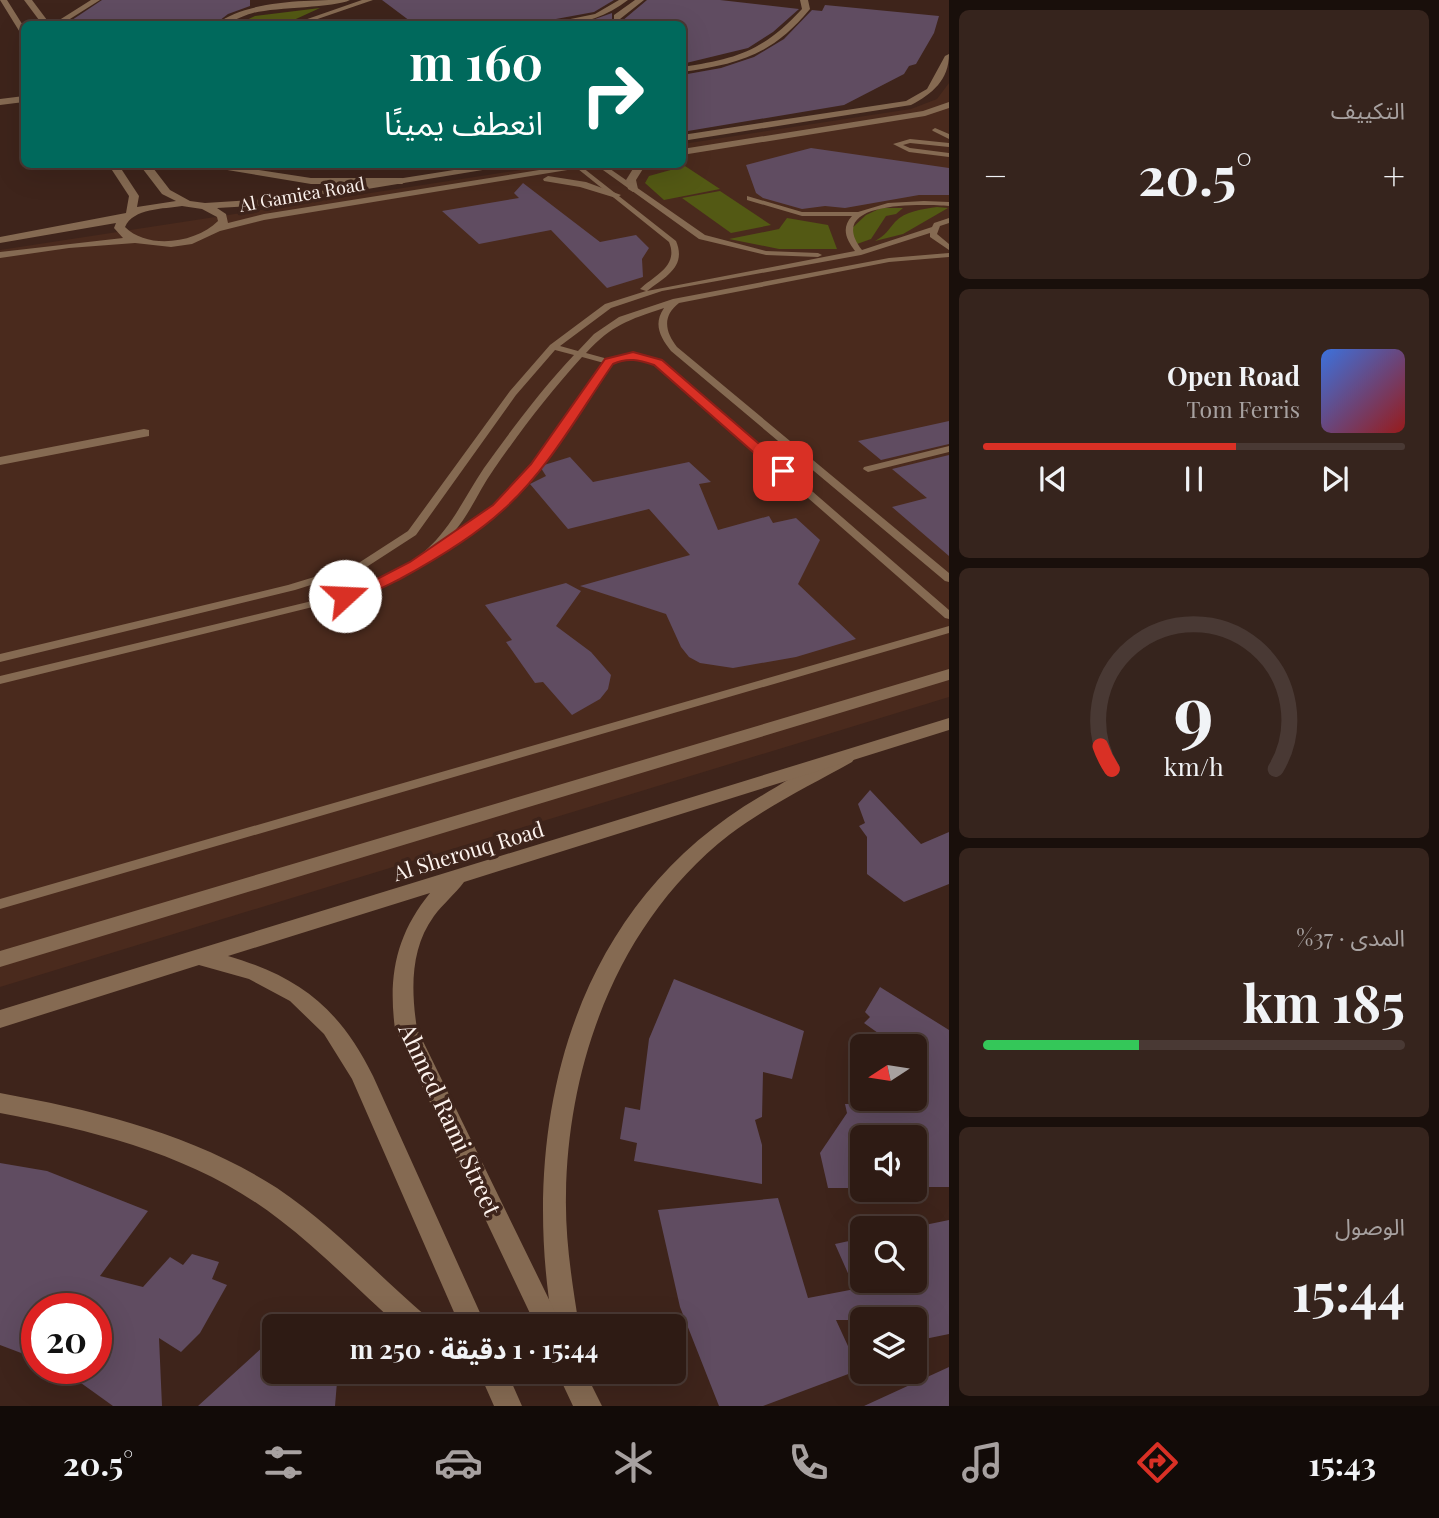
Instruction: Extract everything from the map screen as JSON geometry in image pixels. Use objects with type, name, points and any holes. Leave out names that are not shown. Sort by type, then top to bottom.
[{"type":"street","points":[[3,0],[21,27]]},
{"type":"street","points":[[28,0],[44,21]]},
{"type":"street","points":[[62,21],[96,0]]},
{"type":"street","points":[[226,21],[239,14],[258,10],[346,0]]},
{"type":"street","points":[[307,21],[369,0]]},
{"type":"street","points":[[568,21],[597,16],[624,0]]},
{"type":"street","points":[[601,21],[619,16],[640,0]]},
{"type":"street","points":[[686,69],[735,61],[766,49],[779,39],[806,9],[804,0]]},
{"type":"street","points":[[686,137],[908,103],[931,91],[949,56]]},
{"type":"street","points":[[0,102],[21,99]]},
{"type":"street","points":[[686,151],[925,113],[949,105]]},
{"type":"street","points":[[116,168],[134,196],[127,216],[119,228],[134,240]]},
{"type":"street","points":[[147,168],[166,192],[222,216],[223,222],[219,228]]},
{"type":"street","points":[[223,168],[311,181],[405,181]]},
{"type":"street","name":"Al Gamiea Road","points":[[127,216],[168,204],[270,202],[490,168]]},
{"type":"street","name":"Al Gamiea Road","points":[[134,240],[156,243],[183,242],[207,236],[219,228],[264,217],[567,168]]},
{"type":"street","points":[[633,189],[631,180],[638,168]]},
{"type":"street","points":[[520,177],[572,182],[616,195]]},
{"type":"street","points":[[0,240],[127,216]]},
{"type":"street","points":[[0,255],[80,243],[134,240]]},
{"type":"street","points":[[0,461],[144,433]]},
{"type":"street","name":"Al Sherouq Road","points":[[0,959],[949,674]]},
{"type":"street","name":"Al Sherouq Road","points":[[0,1019],[949,724]]},
{"type":"street","points":[[565,1314],[553,1221],[555,1147],[566,1081],[583,1021],[606,967],[644,909],[669,878],[708,842],[749,811],[853,754]]},
{"type":"street","name":"Ahmed Rami Street","points":[[458,877],[424,912],[404,956],[400,979],[406,1029],[543,1314]]},
{"type":"street","points":[[198,957],[242,967],[282,983],[316,1008],[343,1039],[362,1076],[467,1314]]},
{"type":"street","points":[[0,1103],[73,1116],[142,1134],[208,1161],[270,1198],[404,1314]]},
{"type":"lane","points":[[936,130],[949,137]]},
{"type":"lane","points":[[949,145],[910,141],[896,144],[909,150],[949,155]]},
{"type":"lane","points":[[0,658],[328,579],[390,550],[412,533],[429,514],[470,449],[553,347],[594,315],[663,277],[672,268],[676,250],[664,232],[581,168]]},
{"type":"lane","points":[[604,168],[688,229],[721,244],[778,254],[857,254]]},
{"type":"lane","points":[[750,198],[802,214],[863,214]]},
{"type":"lane","points":[[857,254],[849,237],[852,219],[891,204],[949,204]]},
{"type":"lane","points":[[625,299],[660,289],[857,254],[934,229],[949,220]]},
{"type":"lane","points":[[934,229],[937,241],[949,248]]},
{"type":"lane","points":[[429,554],[458,521],[520,424],[597,336],[622,318],[677,300],[889,260],[949,255]]},
{"type":"lane","points":[[677,300],[663,314],[661,322],[666,340],[949,579]]},
{"type":"lane","points":[[553,347],[609,362],[633,355],[658,362],[949,616]]},
{"type":"lane","points":[[0,680],[345,596],[383,582],[498,508],[519,488],[609,362]]},
{"type":"lane","points":[[868,469],[949,449]]},
{"type":"lane","points":[[0,905],[949,629]]},
{"type":"lane","points":[[88,637],[95,657]]},
{"type":"shaded area","points":[[949,83],[949,697],[0,987],[0,250],[533,168],[686,168],[686,144],[911,109],[937,99]]},
{"type":"green space","points":[[320,8],[292,21],[244,21],[255,16]]},
{"type":"green space","points":[[686,167],[720,189],[664,200],[645,183],[649,176]]},
{"type":"green space","points":[[720,191],[771,225],[731,233],[682,198]]},
{"type":"green space","points":[[937,207],[948,208],[903,234],[875,241],[904,215]]},
{"type":"green space","points":[[881,208],[903,208],[896,214],[886,216],[871,239],[857,244],[849,231],[866,215]]},
{"type":"green space","points":[[787,218],[828,225],[837,249],[779,249],[729,239],[779,229]]},
{"type":"building","points":[[102,0],[250,0],[250,6],[228,14],[219,21],[70,21]]},
{"type":"building","points":[[382,0],[614,0],[594,12],[545,21],[410,21]]},
{"type":"building","points":[[647,0],[720,0],[799,9],[773,32],[748,48],[686,63],[686,21],[622,21]]},
{"type":"building","points":[[825,5],[939,16],[934,33],[916,64],[909,66],[904,74],[844,105],[686,131],[686,74],[721,68],[754,57],[784,39],[812,10],[822,11]]},
{"type":"building","points":[[612,13],[612,21],[589,21]]},
{"type":"building","points":[[811,148],[949,168],[949,195],[919,195],[845,208],[825,206],[802,209],[763,198],[756,193],[746,165]]},
{"type":"building","points":[[523,183],[600,242],[636,235],[649,248],[642,259],[643,277],[607,288],[551,230],[479,244],[442,211],[519,198],[514,193]]},
{"type":"building","points":[[949,421],[949,444],[881,460],[858,441]]},
{"type":"building","points":[[949,455],[949,556],[892,507],[927,498],[892,469]]},
{"type":"building","points":[[570,457],[593,482],[689,462],[711,482],[699,484],[718,530],[769,516],[773,523],[796,518],[820,540],[798,584],[856,639],[796,657],[733,668],[700,663],[689,657],[681,647],[666,614],[580,586],[690,555],[649,509],[568,529],[530,484],[546,476],[541,468],[544,465]]},
{"type":"building","points":[[566,583],[581,591],[556,626],[591,652],[611,675],[608,689],[600,699],[572,715],[543,682],[535,683],[506,642],[512,640],[485,605]]},
{"type":"building","points":[[870,790],[921,844],[949,832],[949,884],[904,902],[867,874],[867,837],[859,826],[865,823],[858,804]]},
{"type":"building","points":[[674,979],[804,1031],[792,1079],[763,1072],[762,1117],[755,1120],[762,1145],[762,1184],[634,1161],[637,1143],[620,1139],[625,1107],[640,1110],[649,1039]]},
{"type":"building","points":[[880,987],[949,1030],[949,1187],[927,1187],[927,1125],[850,1125],[850,1188],[828,1188],[820,1153],[847,1113],[845,1104],[850,1104],[850,1111],[928,1111],[928,1034],[878,1034],[864,1023],[870,1017],[865,1012]]},
{"type":"building","points":[[0,1163],[47,1171],[148,1211],[100,1276],[143,1287],[170,1257],[183,1265],[192,1254],[219,1262],[212,1279],[227,1285],[200,1333],[181,1352],[159,1338],[162,1406],[113,1406],[82,1384],[112,1384],[112,1293],[21,1293],[21,1353],[0,1345]]},
{"type":"building","points":[[778,1198],[808,1298],[850,1290],[850,1293],[927,1293],[927,1225],[949,1220],[949,1334],[927,1339],[927,1307],[850,1307],[850,1320],[836,1320],[850,1350],[850,1373],[763,1406],[719,1406],[686,1322],[686,1314],[683,1314],[680,1307],[658,1210]]},
{"type":"building","points":[[850,1241],[850,1278],[835,1244]]},
{"type":"building","points":[[262,1348],[262,1384],[337,1384],[335,1406],[198,1406]]},
{"type":"building","points":[[949,1367],[949,1406],[864,1406],[912,1384],[927,1384],[927,1377]]},
{"type":"route","points":[[345,596],[383,582],[415,565],[498,508],[519,488],[535,467],[609,362],[619,357],[633,355],[658,362],[783,471]]}]
